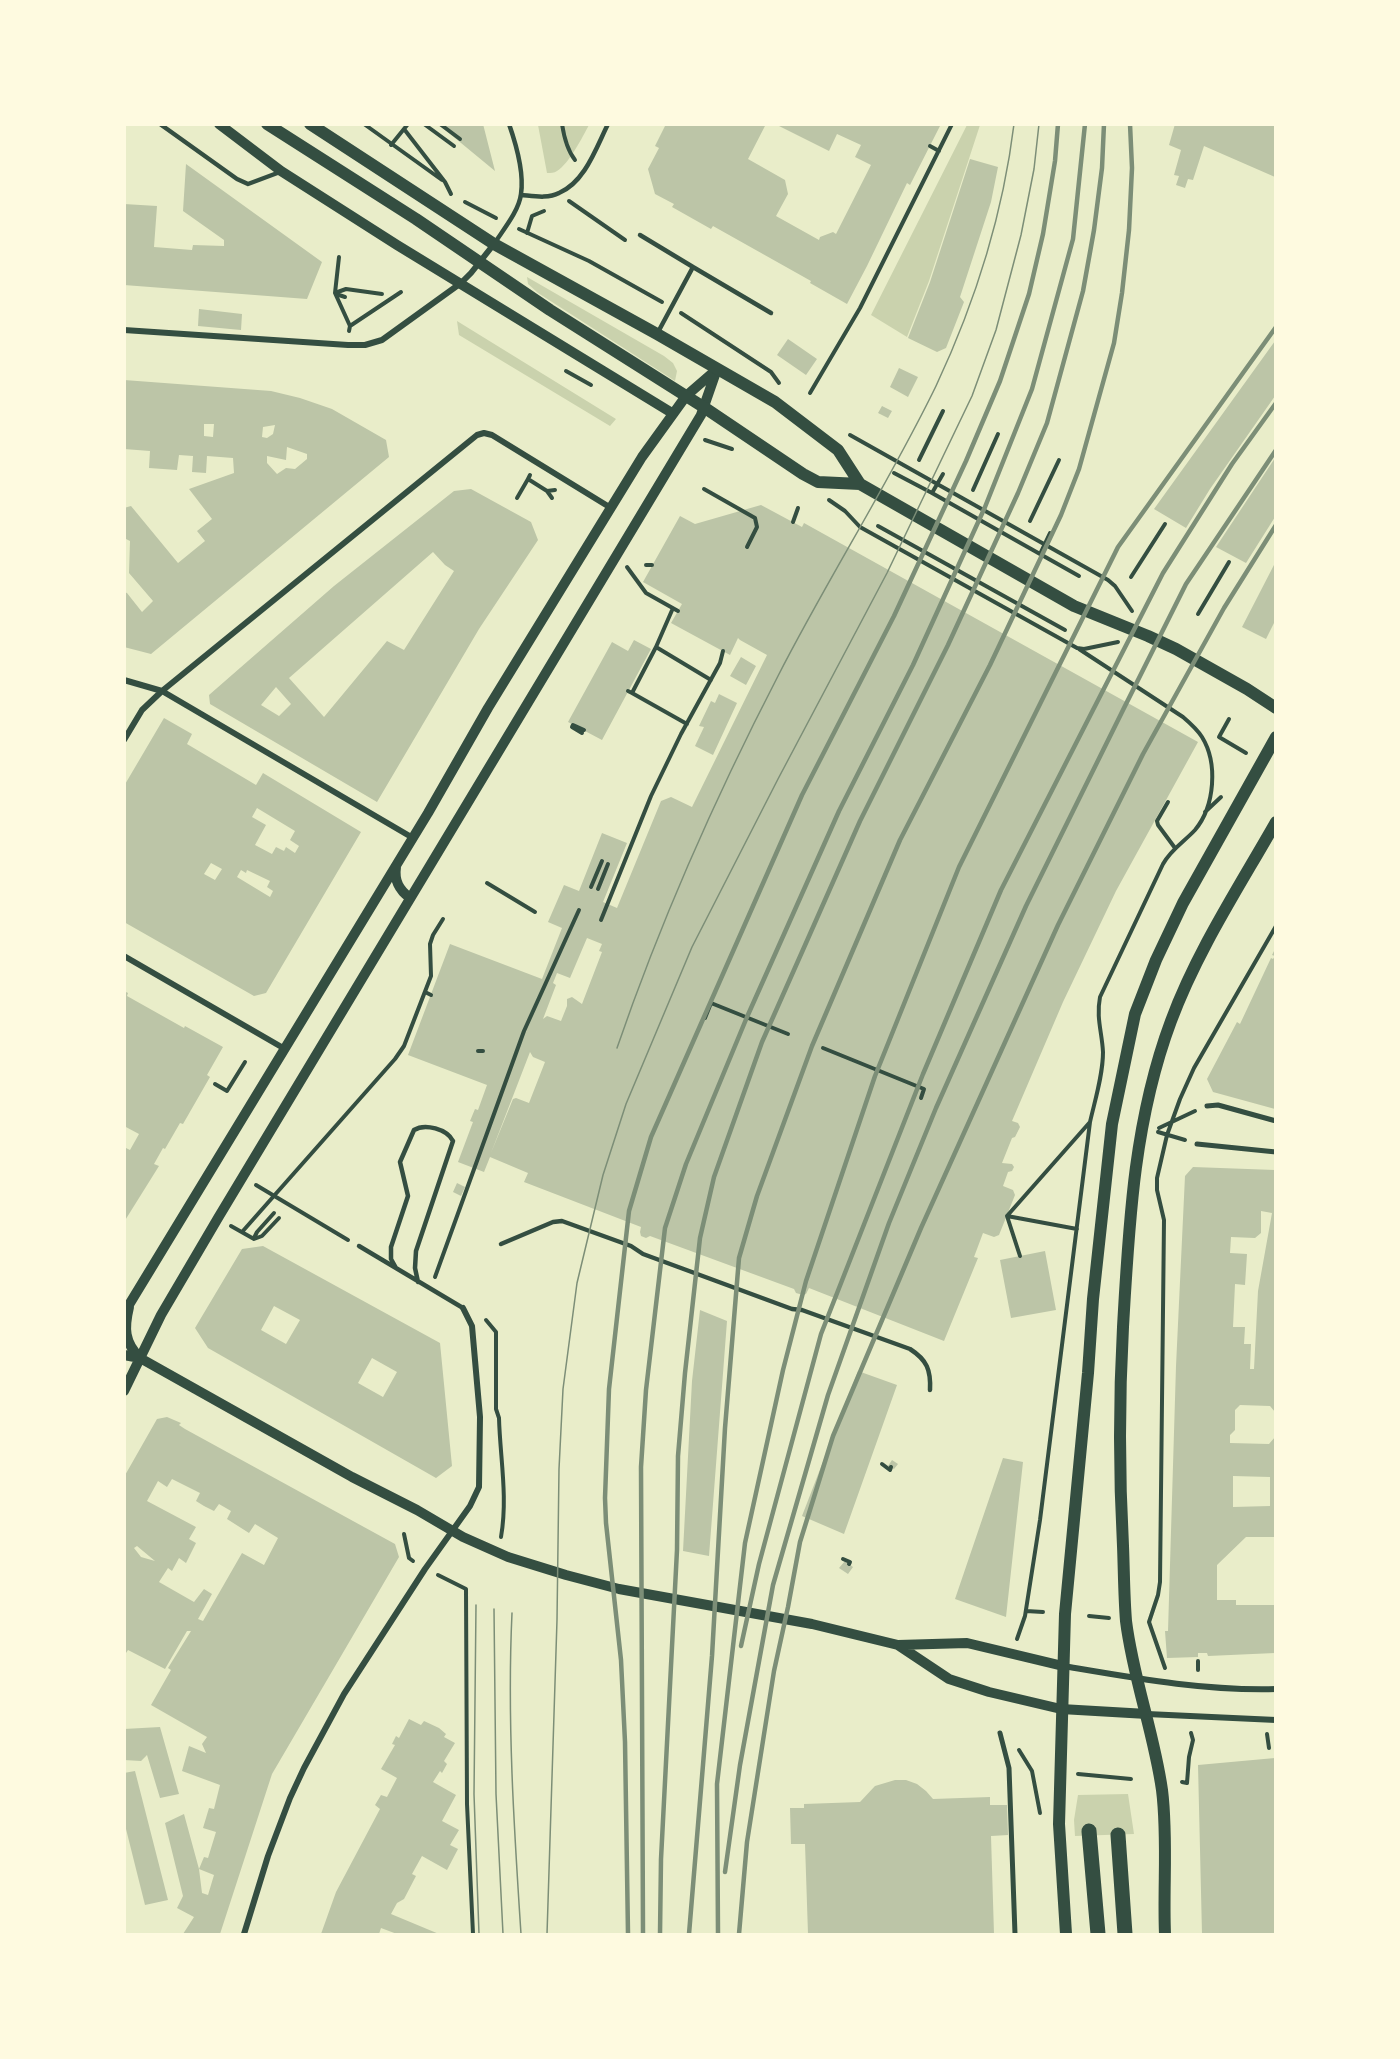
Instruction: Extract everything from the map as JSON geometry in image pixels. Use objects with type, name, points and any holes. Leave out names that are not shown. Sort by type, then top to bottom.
[{"type":"main road","points":[[267,124],[818,482],[860,484],[1074,606],[1148,636],[1211,669],[1275,708]]},
{"type":"main road","points":[[310,124],[494,244],[657,334],[792,413],[838,450],[860,484]]},
{"type":"main road","points":[[1066,1935],[1059,1824],[1065,1614],[1093,1299],[1112,1124],[1135,1014],[1156,960],[1183,903],[1275,738]]},
{"type":"main road","points":[[1165,1935],[1162,1793],[1126,1619],[1120,1492],[1120,1382],[1128,1226],[1141,1129],[1161,1049],[1196,964],[1275,822]]},
{"type":"main road","points":[[1089,1831],[1098,1935]]},
{"type":"main road","points":[[1118,1835],[1125,1935]]},
{"type":"street","points":[[219,124],[281,171],[397,245],[672,413]]},
{"type":"street","points":[[124,330],[365,345],[382,340],[460,283],[494,244]]},
{"type":"street","points":[[717,369],[686,396],[672,413],[488,708],[286,1050],[127,1310],[126,1337],[133,1351],[140,1358],[458,1534],[508,1557],[576,1578],[619,1589],[812,1624],[898,1645],[967,1643],[1063,1666],[1137,1678],[1198,1687],[1275,1689]]},
{"type":"street","points":[[124,1391],[160,1316],[705,408],[717,369]]},
{"type":"street","points":[[124,740],[142,710],[162,691],[477,435],[484,433],[492,435],[611,508]]},
{"type":"street","points":[[124,680],[162,691],[413,838]]},
{"type":"street","points":[[397,864],[396,880],[399,887],[410,898]]},
{"type":"street","points":[[124,956],[286,1050]]},
{"type":"street","points":[[1207,1106],[1218,1105],[1275,1121]]},
{"type":"street","points":[[1197,1144],[1275,1152]]},
{"type":"street","points":[[244,1935],[268,1856],[304,1768],[344,1694],[425,1569],[458,1534],[478,1487],[480,1417],[472,1326],[463,1308]]},
{"type":"street","points":[[124,1355],[140,1358]]},
{"type":"street","points":[[898,1645],[949,1679],[1004,1696],[1061,1709],[1275,1720]]},
{"type":"street","points":[[1000,1733],[1009,1768],[1009,1820],[1015,1935]]},
{"type":"lane","points":[[160,124],[237,179],[248,184],[281,171]]},
{"type":"lane","points":[[494,244],[521,195],[519,160],[509,124]]},
{"type":"lane","points":[[521,195],[548,196],[560,193],[574,182],[584,170],[608,124]]},
{"type":"lane","points":[[640,235],[771,313]]},
{"type":"lane","points":[[657,334],[693,267]]},
{"type":"lane","points":[[396,1268],[391,1258],[391,1247],[408,1191],[400,1162],[414,1130],[422,1126],[428,1127],[450,1136],[453,1141],[416,1251],[415,1268],[418,1282]]},
{"type":"lane","points":[[501,1244],[553,1222],[562,1221],[631,1246],[643,1254],[792,1309],[802,1310],[910,1349],[927,1365],[931,1374],[930,1390]]},
{"type":"lane","points":[[359,1246],[463,1308]]},
{"type":"path","points":[[364,124],[445,182]]},
{"type":"path","points":[[391,145],[408,124]]},
{"type":"path","points":[[424,124],[454,146]]},
{"type":"path","points":[[440,124],[460,139]]},
{"type":"path","points":[[810,393],[860,308],[952,124]]},
{"type":"path","points":[[404,129],[445,182],[451,195],[507,224],[589,261],[715,333],[771,372]]},
{"type":"path","points":[[930,146],[939,151]]},
{"type":"path","points":[[566,199],[625,240]]},
{"type":"path","points":[[339,256],[335,293],[350,326],[348,345]]},
{"type":"path","points":[[335,293],[346,289],[382,294]]},
{"type":"path","points":[[350,326],[401,292]]},
{"type":"path","points":[[335,293],[345,297]]},
{"type":"path","points":[[919,460],[943,411]]},
{"type":"path","points":[[973,490],[998,434]]},
{"type":"path","points":[[879,452],[934,489],[1042,549],[1108,580],[1115,586],[1148,636],[1084,650],[1077,648]]},
{"type":"path","points":[[1030,521],[1059,460]]},
{"type":"path","points":[[894,472],[934,489],[1042,549],[1079,576]]},
{"type":"path","points":[[934,489],[943,474]]},
{"type":"path","points":[[517,498],[528,478]]},
{"type":"path","points":[[704,489],[754,518],[757,527],[747,547]]},
{"type":"path","points":[[552,498],[547,491],[556,490]]},
{"type":"path","points":[[793,522],[798,508]]},
{"type":"path","points":[[845,511],[860,527],[1077,648],[1183,717],[1202,736],[1210,759],[1212,784],[1205,813]]},
{"type":"path","points":[[1131,577],[1164,524]]},
{"type":"path","points":[[878,526],[1065,630]]},
{"type":"path","points":[[1042,549],[1050,532]]},
{"type":"path","points":[[1198,614],[1229,562]]},
{"type":"path","points":[[626,565],[646,593],[675,609],[630,692],[687,724]]},
{"type":"path","points":[[646,565],[652,565]]},
{"type":"path","points":[[656,647],[711,680]]},
{"type":"path","points":[[601,920],[651,796],[720,663],[723,651]]},
{"type":"path","points":[[1229,719],[1219,737],[1246,753]]},
{"type":"path","points":[[1017,1639],[1026,1611],[1040,1520],[1090,1122],[1103,1054],[1098,1018],[1100,997],[1163,864],[1175,848],[1196,828],[1205,813],[1226,792]]},
{"type":"path","points":[[1168,801],[1158,825],[1175,848]]},
{"type":"path","points":[[591,887],[602,861]]},
{"type":"path","points":[[598,889],[608,864]]},
{"type":"path","points":[[487,883],[535,912]]},
{"type":"path","points":[[428,1288],[434,1278],[524,1031],[579,910]]},
{"type":"path","points":[[242,1232],[404,1046],[431,976],[430,944],[443,919]]},
{"type":"path","points":[[1165,1669],[1149,1622],[1160,1582],[1164,1220],[1156,1178],[1171,1121],[1194,1068],[1275,926]]},
{"type":"path","points":[[425,992],[431,995]]},
{"type":"path","points":[[705,1018],[711,1003],[788,1034]]},
{"type":"path","points":[[823,1048],[924,1089],[921,1098]]},
{"type":"path","points":[[215,1084],[227,1091],[245,1062]]},
{"type":"path","points":[[1197,1144],[1154,1131],[1207,1106]]},
{"type":"path","points":[[1007,1216],[1090,1122]]},
{"type":"path","points":[[243,1177],[359,1246]]},
{"type":"path","points":[[254,1239],[257,1232],[274,1213]]},
{"type":"path","points":[[1007,1216],[1077,1229]]},
{"type":"path","points":[[1007,1216],[1020,1256]]},
{"type":"path","points":[[218,1218],[254,1239]]},
{"type":"path","points":[[254,1239],[261,1236],[279,1218]]},
{"type":"path","points":[[882,1464],[890,1470],[891,1467]]},
{"type":"path","points":[[404,1534],[409,1558],[425,1569],[466,1589],[467,1804],[473,1935]]},
{"type":"path","points":[[843,1558],[849,1564]]},
{"type":"path","points":[[1026,1611],[1043,1612]]},
{"type":"path","points":[[1089,1616],[1110,1618]]},
{"type":"path","points":[[1198,1661],[1198,1670]]},
{"type":"path","points":[[1000,1733],[1019,1750],[1032,1771],[1041,1817]]},
{"type":"path","points":[[1182,1782],[1187,1782],[1188,1757],[1193,1740],[1191,1733]]},
{"type":"path","points":[[1267,1734],[1269,1748]]},
{"type":"path","points":[[1262,1741],[1268,1741]]},
{"type":"path","points":[[1032,1771],[1043,1772]]},
{"type":"path","points":[[1078,1774],[1131,1779]]},
{"type":"green space","points":[[538,125],[589,125],[562,167],[556,172],[547,173]]},
{"type":"green space","points":[[967,125],[980,125],[929,281],[907,337],[871,315]]},
{"type":"green space","points":[[527,277],[664,356],[673,363],[677,371],[675,381],[538,293],[528,284]]},
{"type":"green space","points":[[457,321],[616,419],[610,426],[459,335]]},
{"type":"green space","points":[[1128,1794],[1134,1834],[1075,1836],[1074,1820],[1078,1795]]},
{"type":"building","points":[[438,124],[483,124],[495,171]]},
{"type":"building","points":[[666,124],[766,124],[748,159],[785,180],[788,194],[776,216],[819,240],[820,237],[833,232],[836,234],[871,165],[855,157],[861,145],[837,134],[829,151],[775,124],[941,124],[910,185],[907,183],[847,304],[713,226],[711,229],[672,207],[674,204],[655,194],[648,169],[659,148],[655,146]]},
{"type":"building","points":[[1175,124],[1275,124],[1275,177],[1204,146],[1193,180],[1188,179],[1185,188],[1176,185],[1179,176],[1174,175],[1181,150],[1169,145]]},
{"type":"building","points":[[970,159],[998,167],[991,202],[960,297],[964,302],[946,348],[937,352],[908,338],[930,282]]},
{"type":"building","points":[[186,164],[322,262],[307,299],[124,285],[124,204],[157,206],[154,247],[192,250],[193,245],[224,246],[224,240],[183,211]]},
{"type":"building","points":[[199,309],[242,314],[241,330],[198,326]]},
{"type":"building","points":[[788,339],[817,359],[806,375],[777,355]]},
{"type":"building","points":[[1275,341],[1275,396],[1210,489],[1186,528],[1154,509]]},
{"type":"building","points":[[899,368],[918,377],[908,397],[890,387]]},
{"type":"building","points":[[124,380],[271,391],[332,409],[386,440],[389,457],[151,654],[124,647],[124,592],[142,612],[153,601],[129,573],[130,541],[124,538],[124,508],[131,506],[178,563],[205,541],[197,531],[212,519],[189,489],[234,473],[233,458],[207,456],[206,473],[192,472],[193,456],[179,455],[177,470],[149,468],[150,451],[124,449],[126,413],[124,413]],"holes":[[[204,424],[214,424],[213,437],[204,436]],[[275,425],[273,434],[267,438],[262,437],[263,427]],[[287,447],[307,454],[307,459],[295,469],[286,468],[277,474],[267,463],[267,456],[286,460]]]},
{"type":"building","points":[[882,406],[892,411],[888,418],[878,413]]},
{"type":"building","points":[[1275,458],[1275,517],[1246,563],[1216,547]]},
{"type":"building","points":[[471,489],[531,522],[538,540],[479,629],[377,802],[210,704],[209,695],[334,586],[454,491]],"holes":[[[433,552],[454,571],[404,650],[387,641],[324,717],[289,678]],[[276,687],[291,704],[279,716],[261,705]]]},
{"type":"building","points":[[761,505],[802,527],[804,523],[1198,742],[1116,891],[1063,1002],[1012,1121],[1018,1123],[1020,1127],[1015,1137],[1012,1138],[1002,1163],[1012,1164],[1014,1167],[1008,1172],[1003,1186],[1013,1190],[1015,1195],[999,1235],[994,1237],[983,1233],[974,1257],[978,1258],[944,1341],[809,1288],[806,1294],[796,1293],[794,1289],[650,1236],[646,1238],[641,1236],[641,1227],[524,1182],[528,1173],[490,1157],[484,1172],[458,1162],[473,1122],[470,1121],[475,1109],[478,1110],[487,1085],[408,1055],[450,944],[542,979],[562,928],[548,922],[564,885],[579,891],[602,833],[627,843],[603,902],[617,908],[661,801],[671,797],[692,807],[767,655],[738,638],[730,655],[671,623],[682,604],[643,582],[680,516],[695,524]],"holes":[[[587,938],[602,944],[599,951],[602,952],[582,1004],[572,997],[567,999],[567,1006],[561,1021],[547,1016],[543,1019],[556,985],[553,983],[557,973],[570,978]],[[530,1052],[533,1057],[545,1062],[529,1103],[513,1099],[491,1153]]]},
{"type":"building","points":[[1275,563],[1275,621],[1266,639],[1242,627]]},
{"type":"building","points":[[634,640],[651,649],[602,740],[568,722],[612,642],[628,651]]},
{"type":"building","points":[[741,657],[756,666],[746,685],[730,676]]},
{"type":"building","points":[[719,694],[737,703],[713,755],[695,746],[704,727],[699,726],[711,701],[715,703]]},
{"type":"building","points":[[164,718],[192,734],[187,744],[256,785],[263,773],[361,832],[266,993],[254,996],[124,922],[124,786]],"holes":[[[257,808],[295,831],[290,840],[299,846],[295,853],[286,847],[284,851],[276,847],[272,854],[255,845],[266,825],[252,817]],[[211,863],[222,869],[215,880],[204,874]],[[241,870],[246,873],[247,870],[270,881],[267,887],[273,891],[270,897],[237,877]]]},
{"type":"building","points":[[1275,956],[1275,1109],[1213,1092],[1207,1079],[1237,1022],[1240,1024],[1271,958]]},
{"type":"building","points":[[124,991],[128,993],[127,996],[223,1047],[207,1075],[210,1077],[183,1124],[180,1123],[165,1149],[163,1148],[154,1164],[159,1166],[124,1222],[124,1147],[130,1150],[139,1134],[124,1126]]},
{"type":"building","points":[[1193,1167],[1275,1170],[1275,1412],[1270,1406],[1240,1405],[1235,1410],[1235,1430],[1230,1435],[1230,1443],[1269,1444],[1275,1437],[1275,1537],[1246,1537],[1217,1565],[1217,1600],[1236,1600],[1236,1605],[1275,1605],[1275,1653],[1208,1656],[1207,1653],[1198,1653],[1198,1657],[1167,1658],[1165,1631],[1168,1631],[1176,1366],[1185,1176]],"holes":[[[1261,1211],[1272,1213],[1258,1291],[1254,1369],[1250,1369],[1251,1344],[1244,1344],[1245,1327],[1233,1327],[1235,1284],[1245,1285],[1247,1254],[1230,1253],[1231,1237],[1255,1238],[1261,1233]],[[1233,1476],[1270,1477],[1270,1506],[1233,1507]]]},
{"type":"building","points":[[457,1183],[465,1187],[461,1196],[453,1192]]},
{"type":"building","points":[[263,1246],[440,1343],[452,1466],[436,1478],[208,1348],[195,1328],[242,1249]],"holes":[[[274,1306],[300,1320],[286,1344],[261,1330]],[[372,1358],[397,1372],[383,1397],[358,1383]]]},
{"type":"building","points":[[1045,1251],[1056,1310],[1011,1318],[1000,1260]]},
{"type":"building","points":[[700,1310],[727,1321],[709,1556],[683,1551],[692,1381]]},
{"type":"building","points":[[858,1371],[897,1385],[844,1534],[802,1516]]},
{"type":"building","points":[[167,1417],[181,1423],[179,1425],[185,1429],[395,1544],[399,1557],[272,1774],[220,1934],[183,1934],[194,1917],[177,1908],[183,1896],[165,1823],[184,1814],[199,1869],[204,1857],[208,1858],[216,1832],[203,1828],[209,1808],[214,1809],[220,1785],[182,1771],[189,1746],[206,1753],[202,1744],[207,1737],[151,1705],[171,1670],[168,1668],[191,1631],[187,1631],[165,1669],[128,1650],[124,1656],[124,1477],[157,1419]],"holes":[[[172,1479],[200,1493],[196,1501],[204,1506],[214,1511],[219,1504],[231,1511],[227,1519],[249,1533],[255,1524],[278,1538],[264,1565],[242,1553],[203,1621],[198,1619],[212,1594],[204,1589],[194,1602],[159,1582],[168,1568],[172,1571],[179,1558],[186,1563],[196,1543],[189,1539],[196,1527],[147,1501],[158,1481],[167,1487]],[[137,1546],[155,1561],[141,1557],[134,1548]],[[199,1869],[214,1875],[208,1895],[202,1893]]]},
{"type":"building","points":[[1003,1458],[1023,1462],[1006,1617],[955,1599]]},
{"type":"building","points":[[892,1460],[898,1464],[894,1469],[888,1466]]},
{"type":"building","points":[[845,1561],[853,1567],[848,1574],[839,1568]]},
{"type":"building","points":[[409,1719],[421,1725],[424,1721],[439,1728],[446,1734],[444,1737],[455,1743],[444,1761],[447,1764],[442,1773],[440,1771],[433,1782],[456,1795],[442,1821],[459,1830],[450,1845],[458,1849],[447,1870],[422,1856],[412,1874],[416,1876],[404,1899],[397,1903],[391,1914],[439,1934],[397,1934],[381,1928],[379,1934],[321,1934],[336,1892],[380,1809],[375,1805],[381,1795],[387,1797],[397,1778],[381,1769],[395,1745],[392,1744],[396,1736],[399,1738]]},
{"type":"building","points":[[160,1727],[179,1794],[160,1798],[147,1755],[141,1761],[124,1760],[124,1729]]},
{"type":"building","points":[[1275,1758],[1275,1934],[1202,1934],[1198,1765]]},
{"type":"building","points":[[135,1771],[168,1900],[145,1905],[124,1821],[124,1773]]},
{"type":"building","points":[[895,1780],[906,1780],[917,1784],[933,1799],[990,1797],[990,1805],[1007,1805],[1008,1835],[991,1836],[994,1934],[808,1934],[805,1844],[791,1844],[790,1808],[804,1808],[804,1804],[860,1802],[875,1786]]},
{"type":"tram line","points":[[617,1048],[671,906],[755,721],[797,639],[917,423],[950,355],[963,324],[995,225],[1014,124]]},
{"type":"tram line","points":[[547,1934],[563,1389],[577,1283],[603,1175],[626,1104],[692,947],[887,573],[972,396],[996,330],[1021,235],[1034,169],[1039,124]]},
{"type":"tram line","points":[[476,1605],[474,1794],[479,1934]]},
{"type":"tram line","points":[[494,1609],[496,1794],[503,1934]]},
{"type":"tram line","points":[[512,1613],[511,1733],[521,1934]]},
{"type":"railway","points":[[628,1934],[625,1742],[621,1660],[605,1498],[609,1389],[629,1211],[651,1137],[802,795],[894,616],[966,461],[1000,381],[1029,294],[1043,234],[1055,161],[1058,124]]},
{"type":"railway","points":[[643,1934],[641,1467],[646,1390],[665,1228],[686,1164],[747,1017],[839,811],[913,665],[985,507],[1032,389],[1073,239],[1085,124]]},
{"type":"railway","points":[[660,1934],[661,1859],[677,1550],[678,1456],[700,1238],[714,1177],[762,1042],[860,821],[948,645],[1018,493],[1047,423],[1083,291],[1102,168],[1104,124]]},
{"type":"railway","points":[[689,1934],[712,1656],[725,1428],[739,1258],[757,1196],[812,1046],[900,840],[990,665],[1061,515],[1079,469],[1114,343],[1122,293],[1129,230],[1132,168],[1130,124]]},
{"type":"railway","points":[[718,1934],[717,1784],[745,1543],[783,1370],[806,1281],[875,1076],[959,867],[1118,547],[1276,327]]},
{"type":"railway","points":[[741,1646],[759,1564],[821,1334],[923,1074],[1001,890],[1163,573],[1232,464],[1276,403]]},
{"type":"railway","points":[[725,1872],[740,1765],[773,1585],[828,1395],[889,1223],[936,1108],[1026,906],[1186,584],[1276,450]]},
{"type":"railway","points":[[739,1934],[747,1842],[774,1671],[800,1542],[833,1436],[921,1228],[1058,925],[1143,754],[1224,608],[1276,525]]}]
